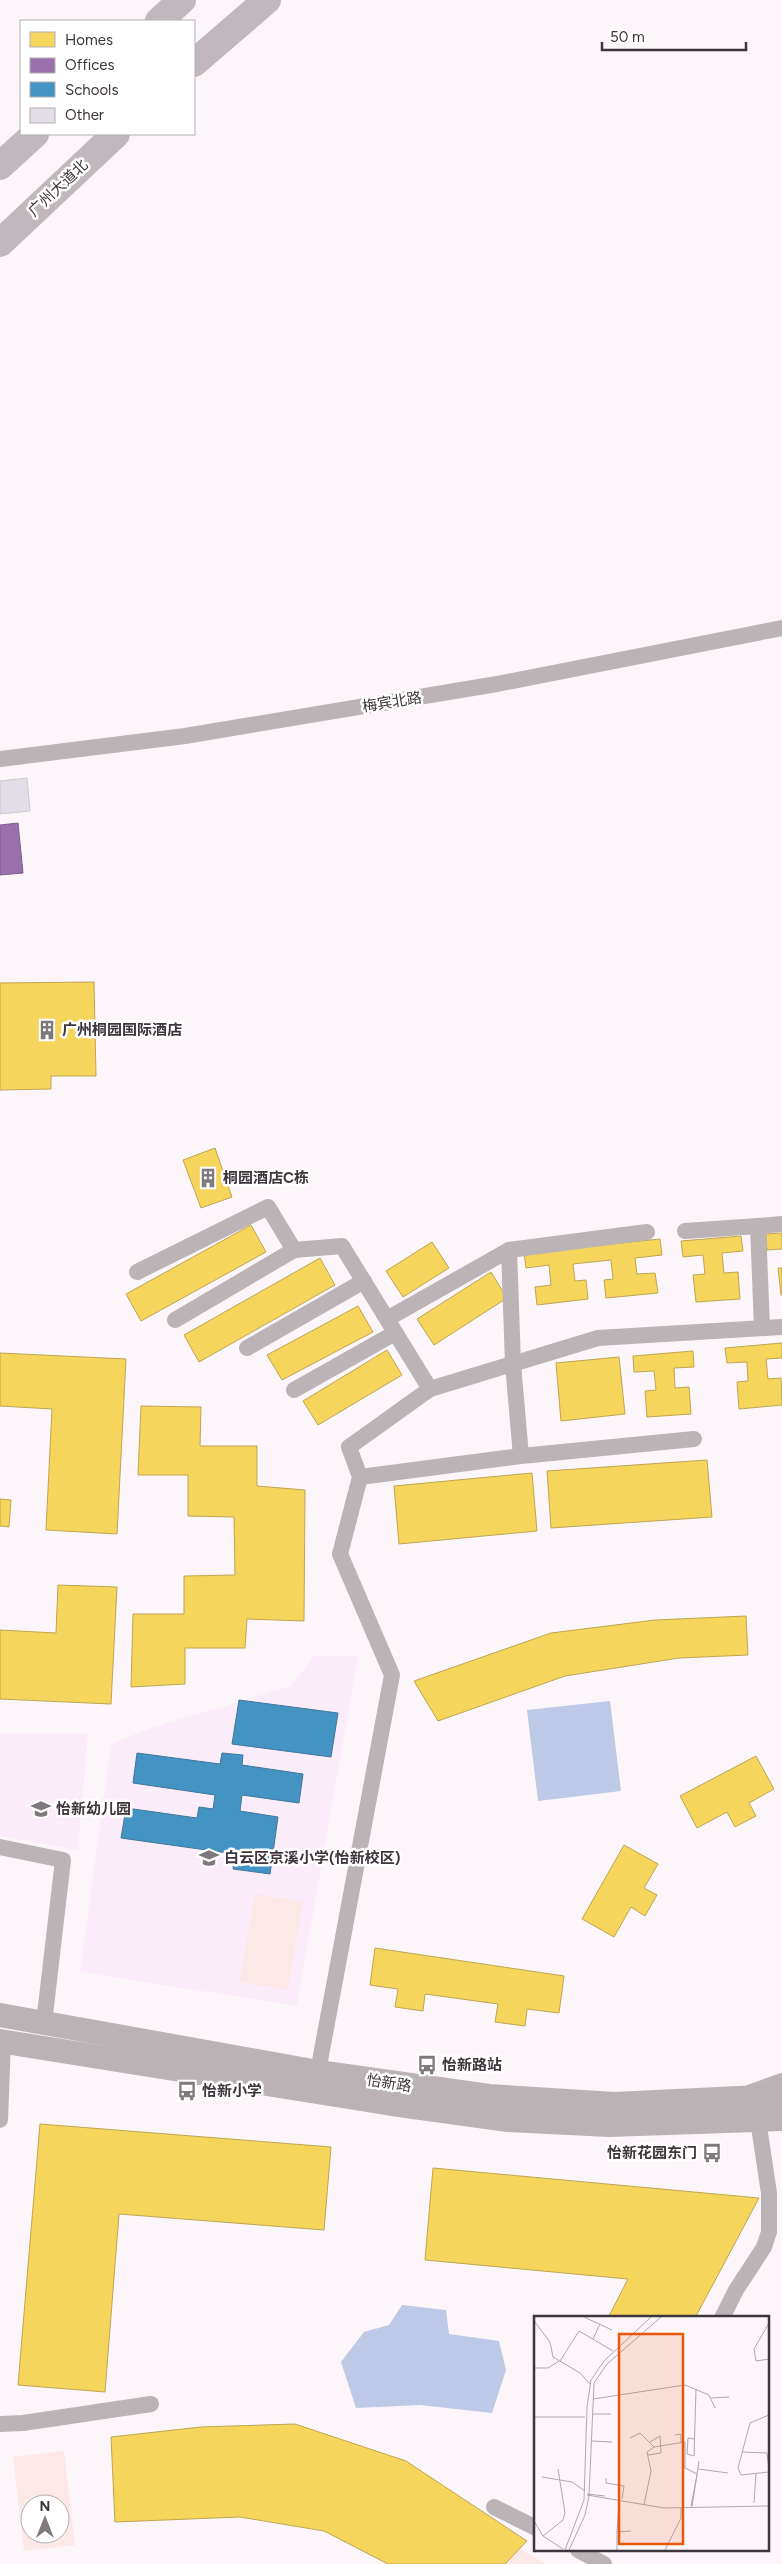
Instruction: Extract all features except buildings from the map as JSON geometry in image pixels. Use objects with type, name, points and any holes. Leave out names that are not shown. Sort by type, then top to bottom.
[{"type":"highway","points":[[160,20],[182,0]]},
{"type":"highway","points":[[195,62],[267,0]]},
{"type":"highway","points":[[0,166],[34,135]]},
{"type":"highway","name":"广州大道北","points":[[0,242],[115,135]]},
{"type":"main road","name":"怡新路","points":[[0,2015],[316,2082],[454,2114],[553,2123],[618,2125],[782,2119]]},
{"type":"main road","name":"怡新路","points":[[2,2041],[316,2082],[543,2101],[614,2104],[782,2096]]},
{"type":"street","name":"梅宾北路","points":[[0,759],[186,736],[497,684],[782,628]]},
{"type":"street","points":[[137,1272],[268,1207],[294,1250]]},
{"type":"street","points":[[685,1231],[782,1224]]},
{"type":"street","points":[[758,1226],[762,1328]]},
{"type":"street","points":[[294,1390],[509,1250],[647,1232]]},
{"type":"street","points":[[176,1320],[294,1250],[342,1246],[430,1389]]},
{"type":"street","points":[[509,1250],[513,1364],[522,1456]]},
{"type":"street","points":[[247,1348],[364,1281]]},
{"type":"street","points":[[316,2082],[392,1675],[340,1554],[360,1477],[349,1447],[430,1389],[598,1338],[782,1327]]},
{"type":"street","points":[[360,1477],[522,1456],[694,1439]]},
{"type":"street","points":[[0,1847],[63,1860],[44,2023]]},
{"type":"street","points":[[0,2120],[2,2041]]},
{"type":"street","points":[[734,2098],[782,2081]]},
{"type":"street","points":[[723,2316],[736,2290],[764,2247],[769,2232],[769,2193],[758,2120]]},
{"type":"street","points":[[0,2424],[23,2423],[151,2404]]},
{"type":"street","points":[[494,2507],[534,2527]]},
{"type":"street","points":[[582,2552],[605,2564],[611,2552]]},
{"type":"shaded area","name":"白云区京溪小学(怡新校区)","points":[[314,1656],[358,1656],[297,2006],[80,1972],[111,1744],[150,1728],[291,1686]]},
{"type":"shaded area","name":"怡新幼儿园","points":[[88,1733],[78,1850],[0,1836],[0,1734]]},
{"type":"shaded area","points":[[255,1894],[303,1902],[288,1990],[240,1982]]},
{"type":"shaded area","points":[[64,2451],[69,2494],[20,2494],[20,2517],[13,2457]]},
{"type":"shaded area","points":[[70,2502],[75,2545],[24,2551],[23,2544],[70,2544]]},
{"type":"shaded area","points":[[513,2545],[546,2564],[503,2564]]},
{"type":"water","points":[[610,1701],[621,1791],[538,1801],[527,1710]]},
{"type":"water","points":[[402,2305],[446,2310],[449,2334],[499,2341],[506,2370],[492,2413],[420,2405],[356,2408],[341,2362],[364,2332],[389,2325]]},
{"type":"place","name":"广州桐园国际酒店","points":[[47,1030]]},
{"type":"place","name":"桐园酒店C栋","points":[[208,1178]]},
{"type":"place","name":"怡新幼儿园","points":[[41,1809]]},
{"type":"place","name":"白云区京溪小学(怡新校区)","points":[[209,1858]]},
{"type":"place","name":"怡新路站","points":[[427,2065]]},
{"type":"place","name":"怡新小学","points":[[187,2091]]},
{"type":"place","name":"怡新花园东门","points":[[712,2153]]}]
